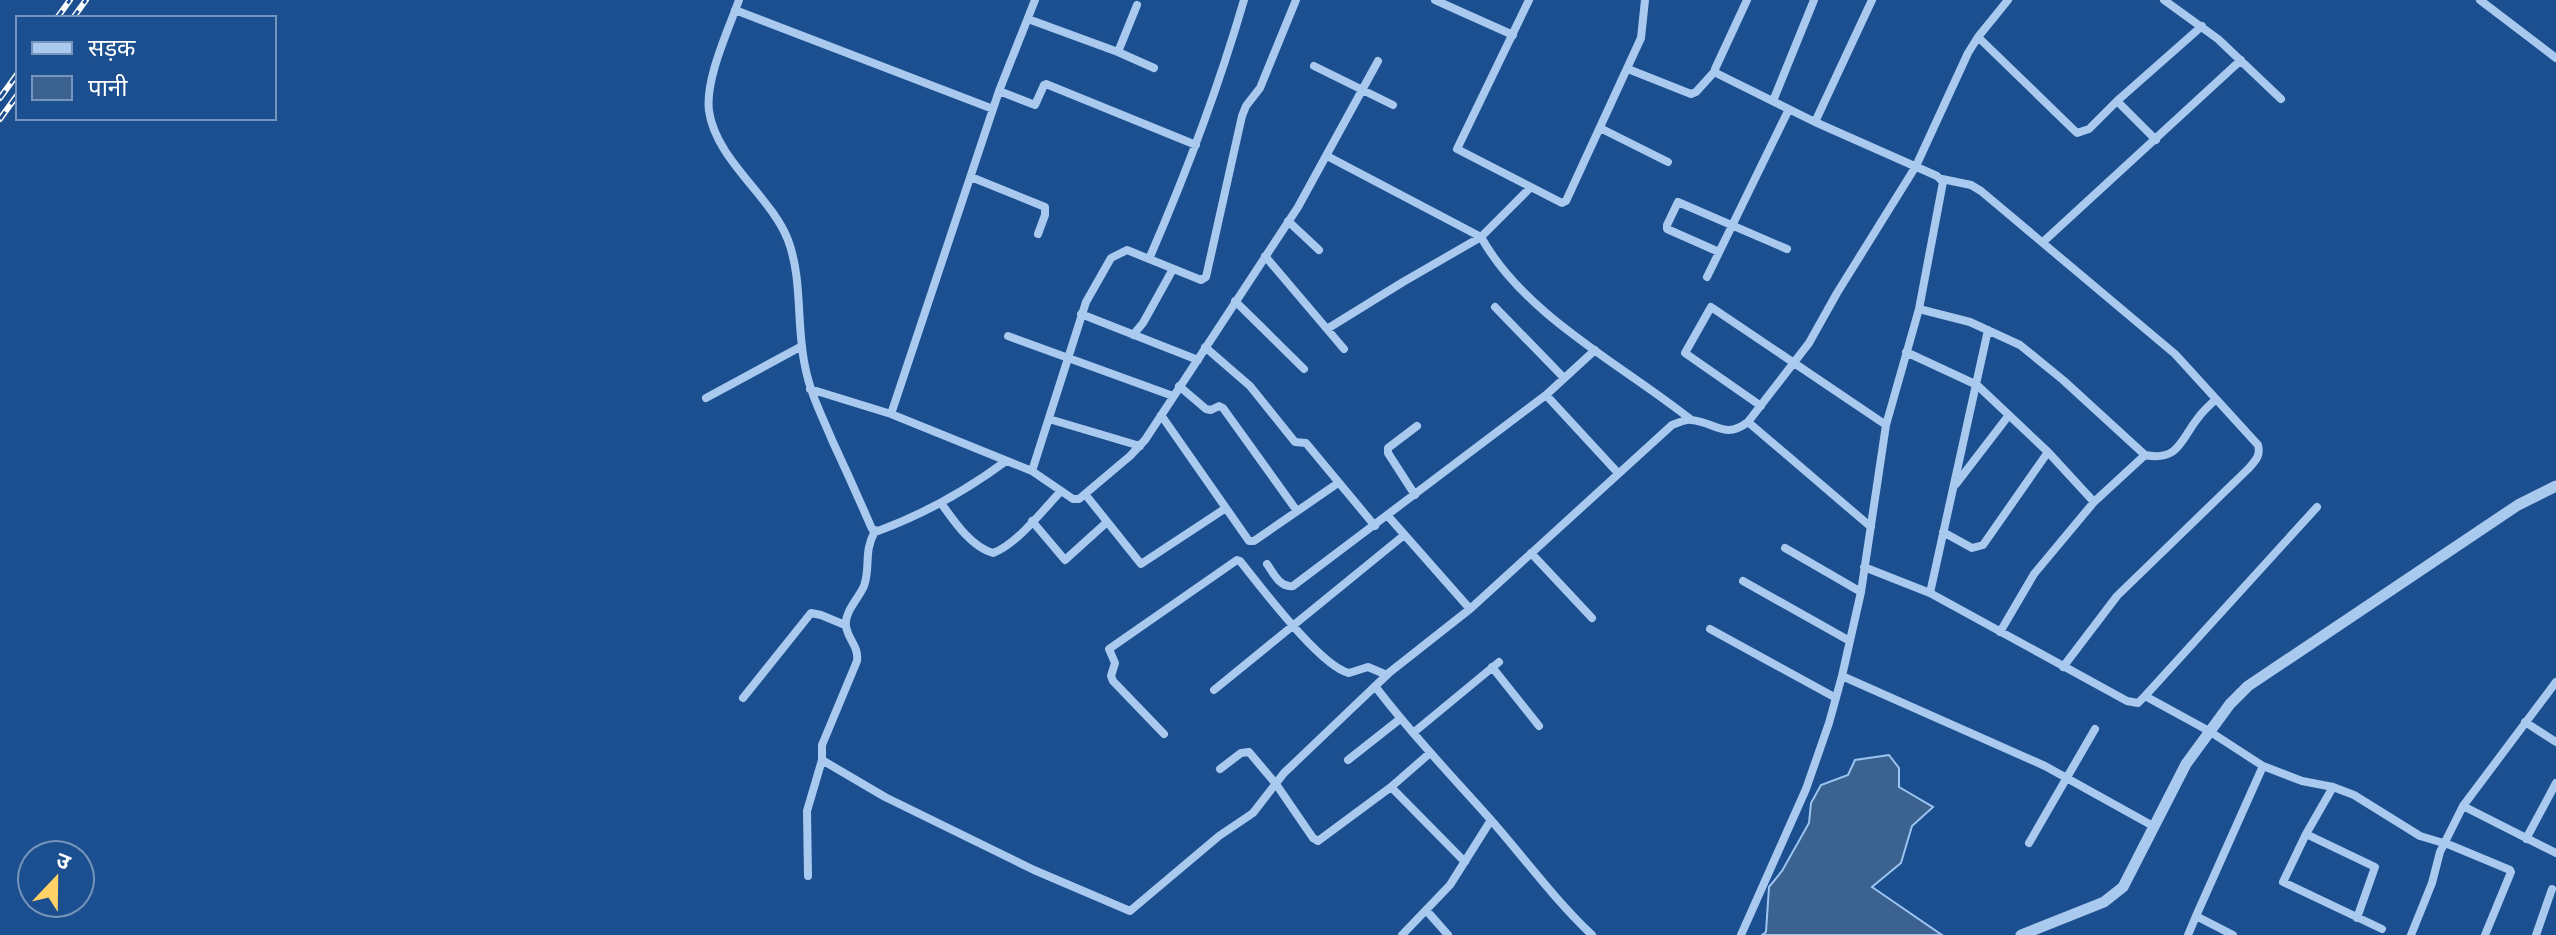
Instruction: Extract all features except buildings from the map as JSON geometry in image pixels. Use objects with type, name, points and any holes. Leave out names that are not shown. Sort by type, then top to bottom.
[{"type":"street","points":[[739,0],[709,96],[713,128],[788,240],[796,275],[802,346],[810,389],[875,531]]},
{"type":"street","points":[[891,414],[999,91],[1035,0]]},
{"type":"street","points":[[1149,259],[1196,145],[1244,0]]},
{"type":"street","points":[[1032,471],[1081,314],[1095,282],[1111,258],[1127,250],[1201,280],[1206,277],[1242,116],[1260,88],[1296,0]]},
{"type":"street","points":[[1435,0],[1513,35]]},
{"type":"street","points":[[1529,0],[1457,149],[1558,203],[1566,201],[1628,69],[1641,38],[1645,0]]},
{"type":"street","points":[[1628,69],[1691,94],[1696,92],[1715,71],[1747,0]]},
{"type":"street","points":[[1773,101],[1814,0]]},
{"type":"street","points":[[1815,122],[1872,0]]},
{"type":"street","points":[[1327,156],[1481,237],[1521,289],[1595,350],[1690,419],[1735,431],[1748,422],[1795,364],[1916,166],[1968,53],[2008,0]]},
{"type":"street","points":[[2164,0],[2202,26],[2281,99]]},
{"type":"street","points":[[2480,0],[2556,58]]},
{"type":"street","points":[[1118,52],[1137,5]]},
{"type":"street","points":[[735,10],[993,109]]},
{"type":"street","points":[[1028,19],[1154,68]]},
{"type":"street","points":[[1978,37],[2077,133],[2089,129],[2202,26]]},
{"type":"street","points":[[2043,242],[2241,60]]},
{"type":"street","points":[[810,389],[891,414],[1032,471],[1076,500],[1140,446],[1288,221],[1378,61]]},
{"type":"street","points":[[1314,66],[1393,105]]},
{"type":"street","points":[[1715,71],[1815,122],[1942,179],[1971,185],[1981,191],[2175,354],[2258,445],[2260,452],[2257,460],[2117,596],[2063,667]]},
{"type":"street","points":[[999,91],[1033,105],[1046,84],[1196,145]]},
{"type":"street","points":[[2117,101],[2156,140]]},
{"type":"street","points":[[1707,277],[1789,109]]},
{"type":"street","points":[[1600,128],[1668,162]]},
{"type":"street","points":[[971,177],[1045,207],[1038,234]]},
{"type":"street","points":[[1741,935],[1806,789],[1842,676],[1861,592],[1886,425],[1919,309],[1942,179]]},
{"type":"street","points":[[1327,329],[1481,237],[1530,188]]},
{"type":"street","points":[[1719,252],[1667,229],[1676,203],[1682,202],[1787,249]]},
{"type":"street","points":[[1288,221],[1319,250]]},
{"type":"street","points":[[1265,256],[1344,349]]},
{"type":"street","points":[[1133,335],[1151,310],[1173,269]]},
{"type":"street","points":[[1235,301],[1304,369]]},
{"type":"street","points":[[1495,307],[1564,378]]},
{"type":"street","points":[[1761,406],[1685,353],[1709,308],[1715,308],[1886,425]]},
{"type":"street","points":[[1919,309],[1970,322],[2020,345],[2145,455],[2157,458],[2177,448],[2184,442],[2196,420],[2216,399]]},
{"type":"street","points":[[1081,314],[1198,360]]},
{"type":"street","points":[[1930,593],[1988,330]]},
{"type":"street","points":[[1008,336],[1173,396]]},
{"type":"street","points":[[706,398],[802,346]]},
{"type":"street","points":[[1205,347],[1250,386],[1295,442],[1306,443],[1375,526]]},
{"type":"street","points":[[1267,564],[1281,584],[1290,587],[1546,395],[1595,350]]},
{"type":"street","points":[[1906,352],[1977,385],[2048,452],[2094,502]]},
{"type":"street","points":[[1179,386],[1206,409],[1223,408],[1297,511]]},
{"type":"street","points":[[1546,395],[1618,473]]},
{"type":"street","points":[[1161,415],[1246,539],[1252,542],[1338,483]]},
{"type":"street","points":[[1953,488],[2009,415]]},
{"type":"street","points":[[1049,419],[1140,446]]},
{"type":"street","points":[[822,760],[885,797],[1034,870],[1129,912],[1219,836],[1253,813],[1284,773],[1387,675],[1470,609],[1672,425],[1690,419]]},
{"type":"street","points":[[1748,422],[1871,527]]},
{"type":"street","points":[[1415,495],[1388,453],[1388,448],[1417,426]]},
{"type":"street","points":[[1943,532],[1972,548],[1983,545],[2048,452]]},
{"type":"street","points":[[2000,632],[2034,574],[2094,502],[2145,455]]},
{"type":"street","points":[[808,876],[807,811],[822,760],[822,745],[857,661],[858,652],[845,625],[864,586],[867,547],[875,531],[941,503],[1006,461]]},
{"type":"street","points":[[2021,935],[2111,898],[2129,878],[2186,764],[2230,704],[2248,686],[2518,505],[2556,486]]},
{"type":"street","points":[[941,503],[981,548],[993,553],[1007,545],[1061,491]]},
{"type":"street","points":[[1085,494],[1138,563],[1143,564],[1226,508]]},
{"type":"street","points":[[1864,567],[1930,593],[2127,701],[2138,703],[2317,507]]},
{"type":"street","points":[[1388,516],[1470,609]]},
{"type":"street","points":[[1032,521],[1065,560],[1107,522]]},
{"type":"street","points":[[1214,690],[1403,536]]},
{"type":"street","points":[[1785,548],[1861,592]]},
{"type":"street","points":[[1531,553],[1592,618]]},
{"type":"street","points":[[1164,734],[1111,678],[1115,663],[1109,649],[1237,560],[1335,668],[1349,673],[1368,667],[1387,675]]},
{"type":"street","points":[[1743,581],[1848,640]]},
{"type":"street","points":[[743,698],[811,613],[845,625]]},
{"type":"street","points":[[1710,629],[1836,698]]},
{"type":"street","points":[[1413,733],[1496,665],[1539,726]]},
{"type":"street","points":[[1842,676],[2045,766],[2153,826]]},
{"type":"street","points":[[2411,935],[2444,843],[2463,806],[2556,682]]},
{"type":"street","points":[[1375,686],[1568,913],[1592,935]]},
{"type":"street","points":[[2145,696],[2209,731],[2263,766],[2302,781],[2354,795],[2420,836],[2510,870],[2485,935]]},
{"type":"street","points":[[1348,760],[1400,719]]},
{"type":"street","points":[[2525,722],[2556,742]]},
{"type":"street","points":[[2029,843],[2095,729]]},
{"type":"street","points":[[1220,769],[1245,751],[1253,755],[1318,841],[1391,787],[1430,753]]},
{"type":"street","points":[[2188,935],[2263,766]]},
{"type":"street","points":[[2526,839],[2556,783]]},
{"type":"street","points":[[1391,787],[1465,862]]},
{"type":"street","points":[[2333,787],[2283,882],[2382,929]]},
{"type":"street","points":[[2463,806],[2556,853]]},
{"type":"street","points":[[1402,935],[1450,885],[1491,820]]},
{"type":"street","points":[[2306,834],[2375,867],[2357,918]]},
{"type":"street","points":[[2536,935],[2552,889]]},
{"type":"street","points":[[1426,910],[1448,935]]},
{"type":"street","points":[[2196,916],[2233,935]]},
{"type":"water","points":[[1889,755],[1899,768],[1899,787],[1933,807],[1912,826],[1901,863],[1872,887],[1942,935],[1762,935],[1766,932],[1769,887],[1782,871],[1809,823],[1811,803],[1821,785],[1848,775],[1855,760]]},
{"type":"railway","points":[[58,16],[70,0]]},
{"type":"railway","points":[[74,16],[86,0]]},
{"type":"railway","points":[[0,98],[16,76]]},
{"type":"railway","points":[[0,119],[16,97]]}]
